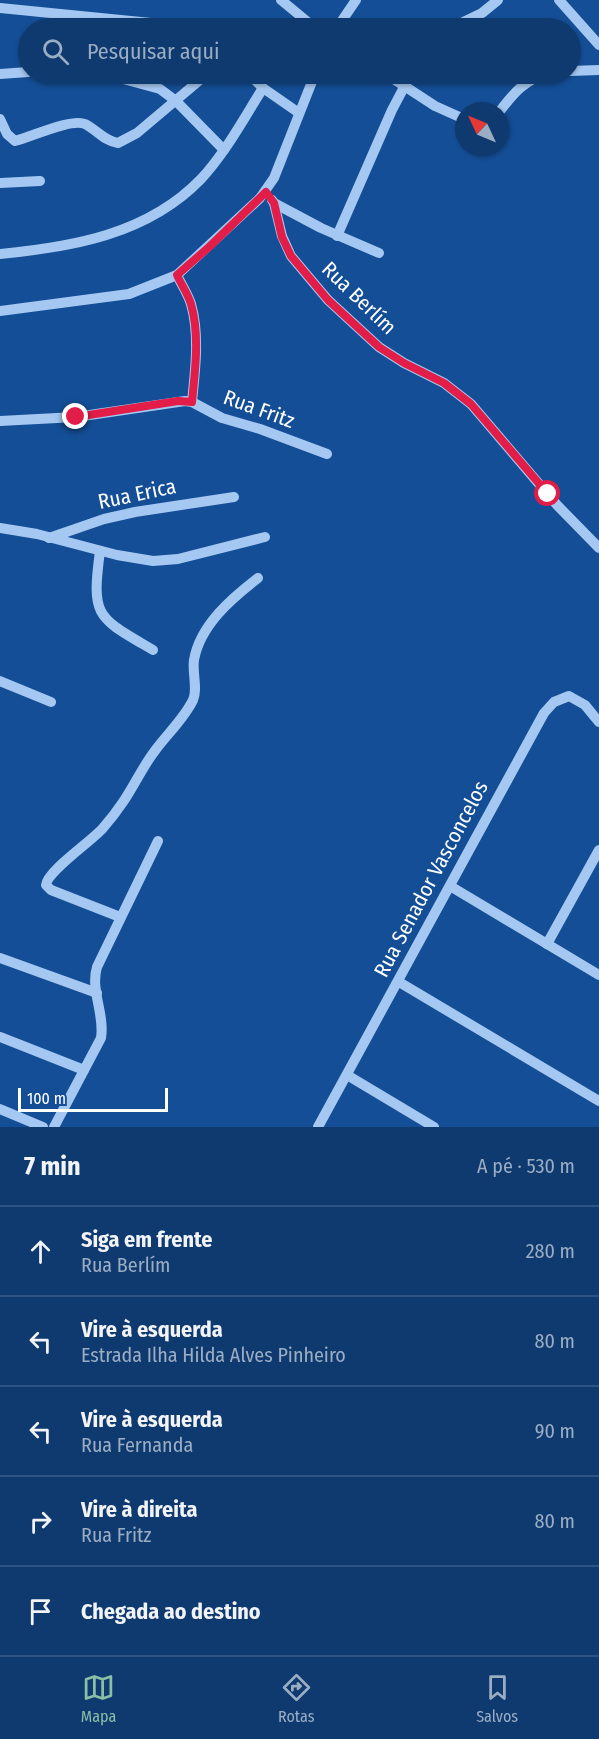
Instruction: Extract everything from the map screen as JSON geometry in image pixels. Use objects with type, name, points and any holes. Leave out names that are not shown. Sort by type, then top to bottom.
[{"type":"street","points":[[281,0],[303,18]]},
{"type":"street","points":[[344,18],[356,0]]},
{"type":"street","points":[[472,18],[498,0]]},
{"type":"street","points":[[559,0],[575,18]]},
{"type":"street","points":[[0,8],[95,18]]},
{"type":"street","points":[[581,25],[599,45]]},
{"type":"street","points":[[581,71],[599,70]]},
{"type":"street","points":[[0,74],[18,73]]},
{"type":"street","points":[[142,84],[160,89],[176,101],[224,150]]},
{"type":"street","points":[[0,119],[7,134],[15,141],[64,125],[80,123],[106,139],[118,143],[137,133],[196,84]]},
{"type":"street","points":[[259,84],[299,114]]},
{"type":"street","points":[[0,311],[129,294],[177,275],[266,192],[274,178],[311,84]]},
{"type":"street","points":[[402,84],[435,106],[455,115]]},
{"type":"street","points":[[508,102],[525,84]]},
{"type":"street","points":[[337,236],[357,186],[405,86]]},
{"type":"street","points":[[0,254],[56,248],[101,237],[127,228],[166,208],[202,178],[224,150],[263,88]]},
{"type":"street","points":[[0,183],[40,181]]},
{"type":"street","points":[[266,192],[274,203],[337,236],[379,253]]},
{"type":"street","name":"Rua Berlím","points":[[274,203],[282,237],[291,256],[328,300],[379,347],[404,363],[444,383],[471,404],[557,505],[599,548]]},
{"type":"street","points":[[177,275],[191,303],[195,321],[192,402]]},
{"type":"street","name":"Rua Fritz","points":[[0,420],[76,417],[178,401],[192,402],[222,418],[327,454]]},
{"type":"street","name":"Rua Erica","points":[[49,538],[104,519],[135,512],[234,497]]},
{"type":"street","points":[[0,528],[132,558],[160,561],[178,559],[265,537]]},
{"type":"street","points":[[100,551],[96,589],[100,610],[115,628],[153,650]]},
{"type":"street","points":[[120,916],[51,890],[46,885],[46,879],[103,828],[123,803],[154,750],[194,699],[194,660],[201,640],[219,612],[239,592],[258,579]]},
{"type":"street","points":[[0,681],[51,702]]},
{"type":"street","name":"Rua Senador Vasconcelos","points":[[318,1127],[399,982],[532,733],[549,706],[565,697],[574,697],[585,705],[599,722]]},
{"type":"street","points":[[54,1127],[98,1045],[102,1030],[95,972],[120,916],[158,842]]},
{"type":"street","points":[[547,944],[599,850]]},
{"type":"street","points":[[450,886],[599,975]]},
{"type":"street","points":[[0,958],[97,993]]},
{"type":"street","points":[[399,982],[599,1101]]},
{"type":"street","points":[[0,1037],[84,1070]]},
{"type":"street","points":[[347,1075],[434,1127]]},
{"type":"street","points":[[0,1109],[43,1127]]},
{"type":"route","points":[[76,417],[178,401],[192,402],[195,321],[191,303],[177,275],[266,192],[274,203],[282,237],[291,256],[328,300],[365,336],[390,355],[458,392],[471,404],[548,494]]}]
